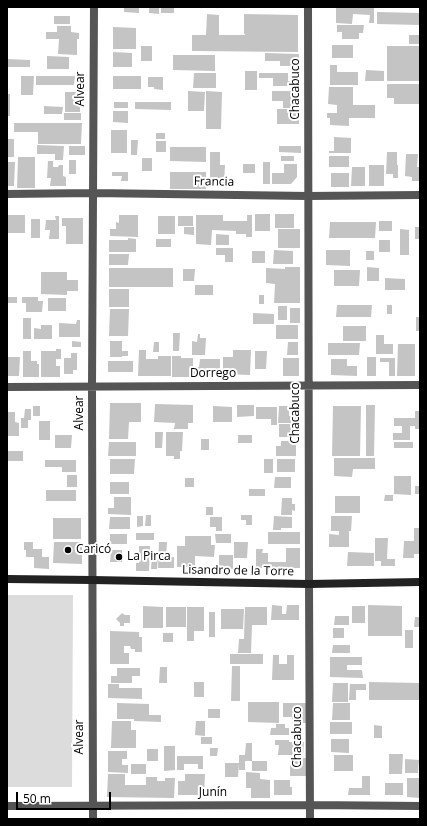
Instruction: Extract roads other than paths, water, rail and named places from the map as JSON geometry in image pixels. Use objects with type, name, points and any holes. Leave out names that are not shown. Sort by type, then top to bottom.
[{"type":"main road","name":"Lisandro de la Torre","points":[[7,579],[309,584],[420,582]]},
{"type":"street","name":"Alvear","points":[[93,819],[92,386],[94,7]]},
{"type":"street","name":"Chacabuco","points":[[308,7],[310,819]]},
{"type":"street","name":"Francia","points":[[7,194],[93,193],[420,196]]},
{"type":"street","name":"Dorrego","points":[[7,387],[420,385]]},
{"type":"street","name":"Junín","points":[[7,806],[420,806]]},
{"type":"place","name":"Caricó","points":[[68,550]]},
{"type":"place","name":"La Pirca","points":[[119,557]]}]
